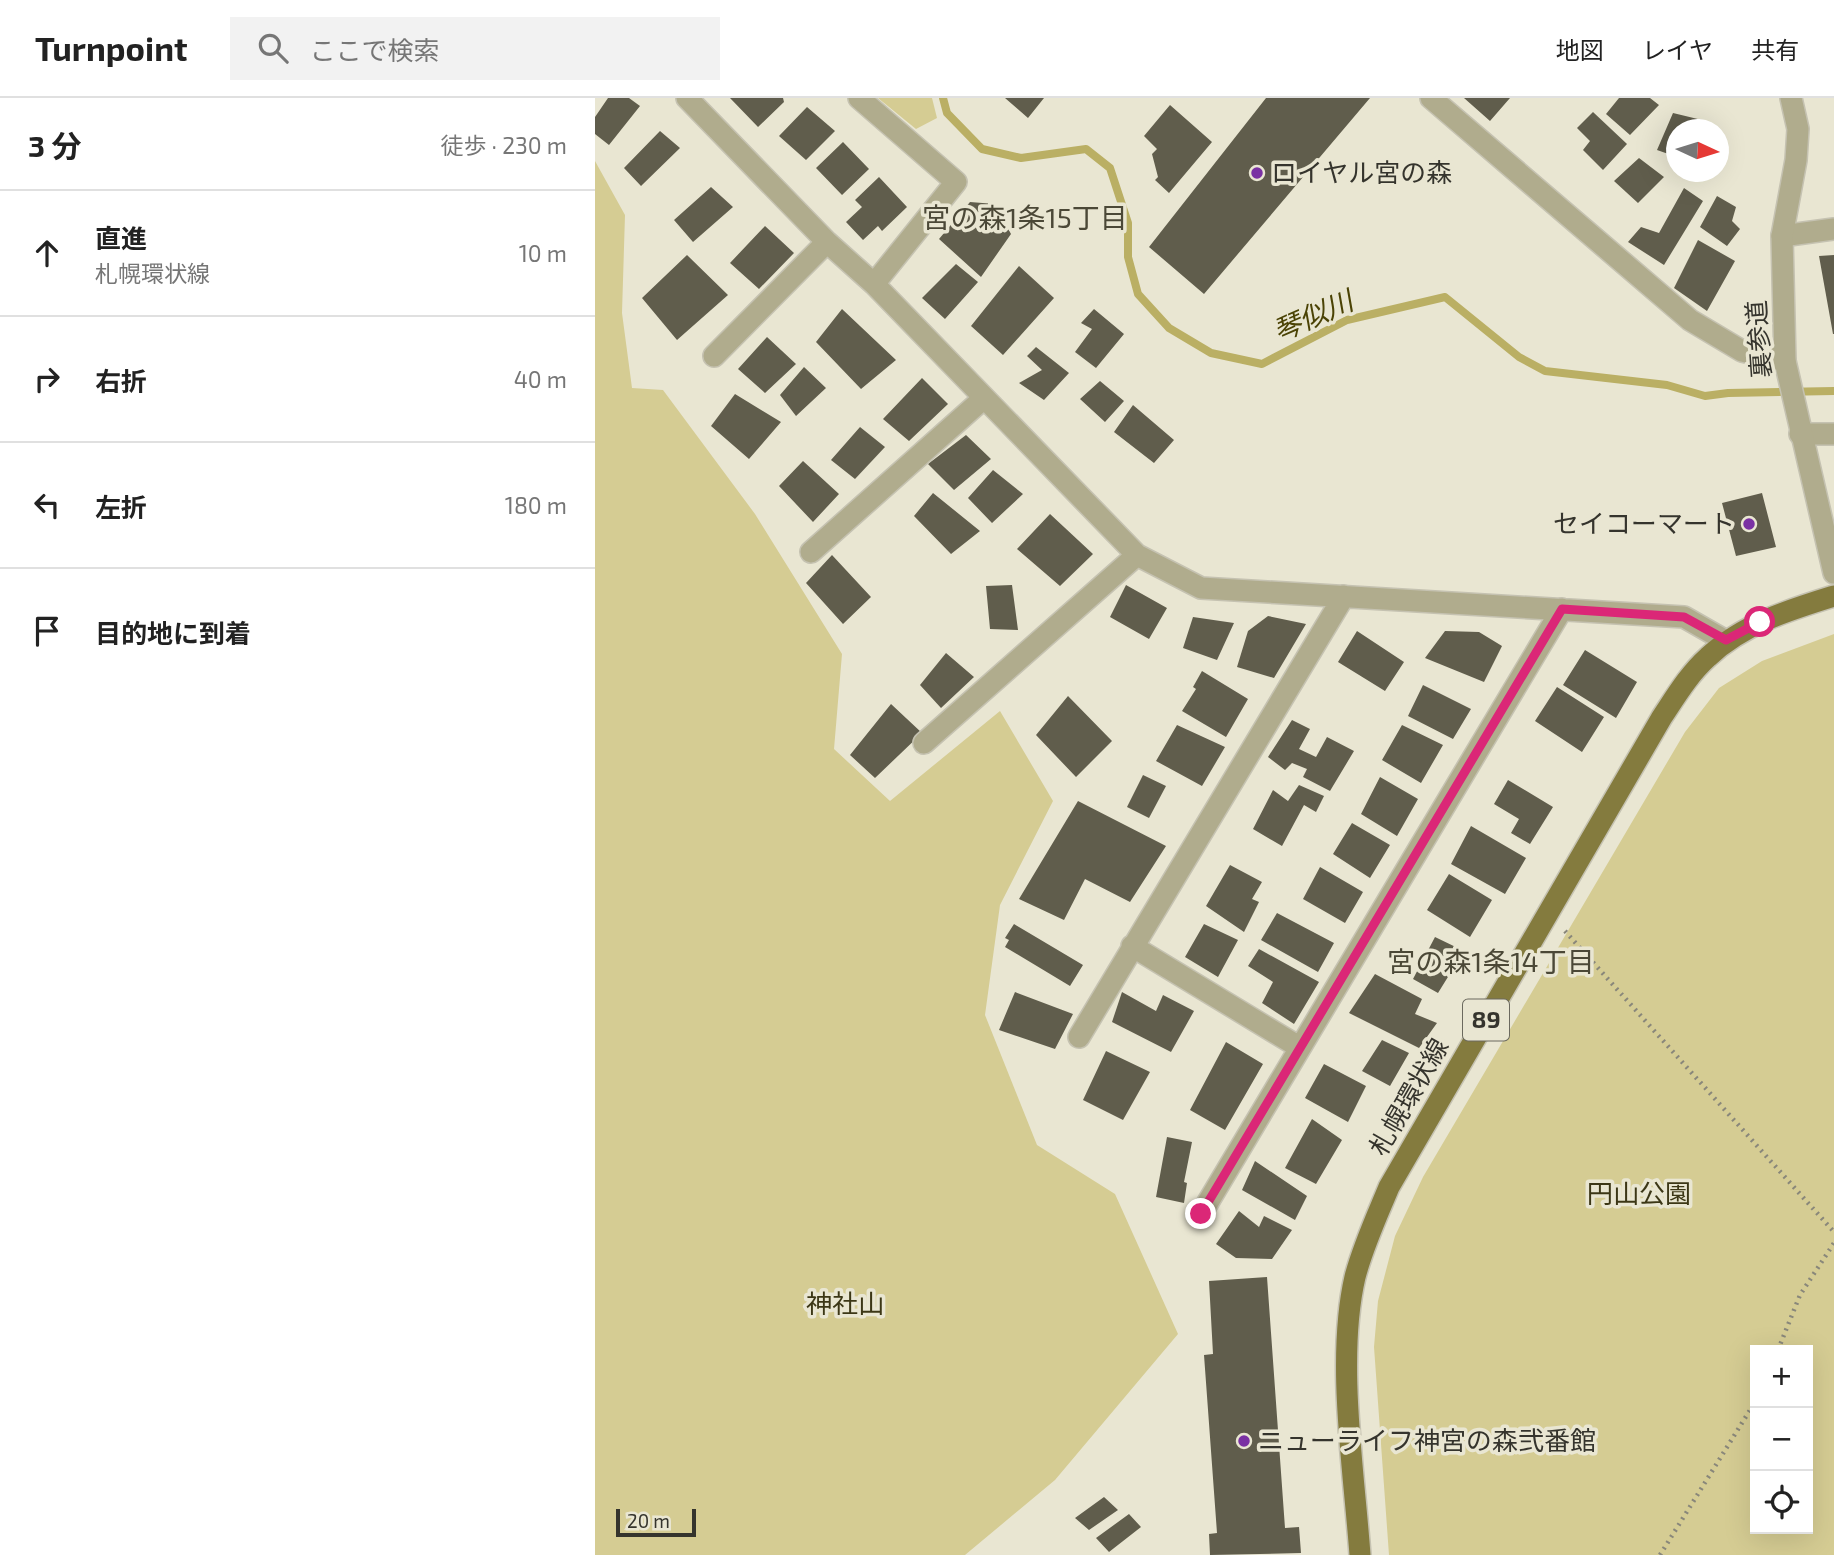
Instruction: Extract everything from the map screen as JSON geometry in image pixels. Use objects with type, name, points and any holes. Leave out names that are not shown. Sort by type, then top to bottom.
[{"type":"main road","name":"札幌環状線","points":[[1360,1555],[1347,1349],[1350,1308],[1358,1268],[1389,1186],[1686,681],[1726,640],[1760,622],[1834,596]]},
{"type":"street","points":[[687,98],[828,242],[874,284],[1137,555],[1201,588],[1684,617],[1726,640]]},
{"type":"street","points":[[859,98],[956,182],[874,284]]},
{"type":"street","points":[[1431,98],[1690,320],[1742,351],[1786,361]]},
{"type":"street","name":"裏参道","points":[[1791,98],[1798,129],[1796,160],[1782,236],[1786,361],[1800,434],[1834,573]]},
{"type":"street","points":[[1782,236],[1834,229]]},
{"type":"street","points":[[714,356],[828,242]]},
{"type":"street","points":[[811,552],[984,398]]},
{"type":"street","points":[[1800,434],[1834,434]]},
{"type":"street","points":[[924,743],[1137,555]]},
{"type":"street","points":[[1079,1037],[1344,596]]},
{"type":"street","points":[[1201,1214],[1562,609]]},
{"type":"street","points":[[1132,946],[1299,1047]]},
{"type":"path","points":[[1548,912],[1834,1232]]},
{"type":"path","points":[[1779,1345],[1800,1295],[1834,1243]]},
{"type":"path","points":[[1660,1555],[1751,1408]]},
{"type":"green space","points":[[878,98],[932,98],[937,118],[916,129]]},
{"type":"green space","name":"神社山","points":[[595,161],[625,215],[622,313],[632,388],[663,390],[755,514],[842,654],[834,749],[890,801],[1000,711],[1053,801],[1000,905],[985,1015],[1037,1145],[1115,1194],[1178,1334],[1055,1480],[965,1555],[595,1555]]},
{"type":"green space","name":"円山公園","points":[[1834,634],[1834,1555],[1389,1555],[1374,1347],[1378,1301],[1395,1236],[1423,1177],[1685,732],[1719,688],[1762,661]]},
{"type":"building","points":[[608,98],[629,98],[640,106],[609,145],[595,134],[595,117]]},
{"type":"building","points":[[730,98],[783,98],[784,102],[758,127]]},
{"type":"building","points":[[1005,98],[1044,98],[1028,118]]},
{"type":"building","name":"ロイヤル宮の森","points":[[1266,98],[1370,98],[1204,294],[1149,247]]},
{"type":"building","points":[[1464,98],[1510,98],[1490,121]]},
{"type":"building","points":[[1619,98],[1650,98],[1659,105],[1630,135],[1606,114]]},
{"type":"building","points":[[1170,105],[1212,142],[1169,193],[1155,180],[1158,177],[1152,154],[1157,149],[1144,136]]},
{"type":"building","points":[[807,107],[835,131],[806,160],[779,136]]},
{"type":"building","points":[[1593,112],[1627,144],[1603,170],[1583,150],[1590,141],[1577,128]]},
{"type":"building","points":[[1673,113],[1698,119],[1670,119]]},
{"type":"building","points":[[1666,129],[1666,153],[1657,150]]},
{"type":"building","points":[[660,131],[680,148],[641,186],[624,168]]},
{"type":"building","points":[[843,142],[869,169],[842,195],[816,168]]},
{"type":"building","points":[[1639,158],[1664,177],[1638,203],[1614,181]]},
{"type":"building","points":[[879,177],[907,207],[882,231],[878,226],[863,240],[846,222],[862,207],[855,200]]},
{"type":"building","points":[[711,187],[733,207],[693,242],[674,220]]},
{"type":"building","points":[[1684,188],[1703,201],[1664,265],[1628,242],[1641,227],[1659,233]]},
{"type":"building","points":[[1717,196],[1736,207],[1732,221],[1740,229],[1727,246],[1700,227]]},
{"type":"building","points":[[970,202],[995,204],[1011,234],[981,277],[939,239]]},
{"type":"building","points":[[765,226],[794,253],[759,289],[730,263]]},
{"type":"building","points":[[1698,240],[1735,261],[1707,311],[1674,288]]},
{"type":"building","points":[[687,255],[728,295],[677,340],[642,298]]},
{"type":"building","points":[[1834,255],[1834,334],[1833,334],[1819,256]]},
{"type":"building","points":[[956,264],[978,282],[945,319],[922,298]]},
{"type":"building","points":[[1019,266],[1054,298],[1003,355],[971,326]]},
{"type":"building","points":[[842,309],[896,360],[861,389],[816,342]]},
{"type":"building","points":[[1094,309],[1124,334],[1096,368],[1075,352],[1092,329],[1081,323]]},
{"type":"building","points":[[767,337],[796,364],[765,393],[738,369]]},
{"type":"building","points":[[1036,347],[1069,373],[1044,400],[1019,383],[1042,370],[1027,356]]},
{"type":"building","points":[[804,367],[826,388],[796,416],[780,395]]},
{"type":"building","points":[[922,378],[948,404],[909,441],[883,419]]},
{"type":"building","points":[[1100,381],[1124,401],[1105,422],[1080,399]]},
{"type":"building","points":[[735,394],[781,422],[749,459],[711,426]]},
{"type":"building","points":[[1133,405],[1174,440],[1154,463],[1114,432]]},
{"type":"building","points":[[860,427],[885,447],[855,479],[831,460]]},
{"type":"building","points":[[966,435],[991,459],[954,490],[928,464]]},
{"type":"building","points":[[803,461],[839,494],[813,522],[779,486]]},
{"type":"building","points":[[993,470],[1023,494],[992,523],[968,498]]},
{"type":"building","points":[[933,493],[980,531],[951,554],[914,516]]},
{"type":"building","points":[[1762,493],[1776,547],[1736,556],[1722,503]]},
{"type":"building","points":[[1050,514],[1093,554],[1060,586],[1017,549]]},
{"type":"building","points":[[832,555],[871,597],[843,624],[806,583]]},
{"type":"building","points":[[1012,585],[1018,630],[990,629],[986,586]]},
{"type":"building","points":[[1126,585],[1167,608],[1149,639],[1110,617]]},
{"type":"building","points":[[1268,616],[1306,624],[1274,678],[1237,667],[1248,631]]},
{"type":"building","points":[[1193,617],[1234,623],[1217,660],[1183,648]]},
{"type":"building","points":[[1357,631],[1404,662],[1385,691],[1338,662]]},
{"type":"building","points":[[1445,631],[1479,632],[1502,646],[1484,682],[1425,658]]},
{"type":"building","points":[[1585,650],[1637,682],[1616,718],[1563,685]]},
{"type":"building","points":[[946,653],[974,677],[941,708],[920,685]]},
{"type":"building","points":[[1202,671],[1248,699],[1226,737],[1182,711],[1196,689],[1193,687]]},
{"type":"building","points":[[1423,685],[1471,709],[1453,739],[1408,716]]},
{"type":"building","points":[[1557,687],[1604,717],[1582,752],[1535,721]]},
{"type":"building","points":[[1068,696],[1112,741],[1076,777],[1036,735]]},
{"type":"building","points":[[891,704],[922,733],[875,778],[850,755]]},
{"type":"building","points":[[1292,720],[1310,729],[1299,749],[1316,757],[1327,737],[1354,751],[1330,791],[1303,777],[1307,769],[1292,763],[1285,770],[1268,757]]},
{"type":"building","points":[[1177,725],[1225,747],[1202,786],[1156,761]]},
{"type":"building","points":[[1402,725],[1443,745],[1421,783],[1382,760]]},
{"type":"building","points":[[1143,775],[1166,786],[1149,818],[1127,807]]},
{"type":"building","points":[[1380,777],[1418,799],[1397,836],[1361,814]]},
{"type":"building","points":[[1508,780],[1553,807],[1530,844],[1511,833],[1519,819],[1494,804]]},
{"type":"building","points":[[1299,785],[1324,796],[1316,812],[1304,805],[1282,846],[1253,829],[1273,790],[1288,801]]},
{"type":"building","points":[[1078,801],[1166,846],[1130,902],[1085,879],[1064,920],[1019,899]]},
{"type":"building","points":[[1352,823],[1390,845],[1370,878],[1333,854]]},
{"type":"building","points":[[1471,826],[1526,858],[1505,894],[1451,864]]},
{"type":"building","points":[[1230,865],[1262,882],[1252,899],[1259,902],[1244,932],[1206,906]]},
{"type":"building","points":[[1320,867],[1363,892],[1345,923],[1303,899]]},
{"type":"building","points":[[1449,874],[1492,900],[1470,937],[1427,910]]},
{"type":"building","points":[[1277,913],[1334,943],[1318,972],[1261,940]]},
{"type":"building","points":[[1014,924],[1083,965],[1070,986],[1005,947],[1009,940],[1005,938]]},
{"type":"building","points":[[1204,924],[1238,940],[1218,977],[1185,957]]},
{"type":"building","points":[[1435,937],[1464,951],[1438,993],[1413,979]]},
{"type":"building","points":[[1259,949],[1319,982],[1294,1024],[1262,1003],[1273,982],[1248,966]]},
{"type":"building","points":[[1375,974],[1422,999],[1415,1014],[1437,1023],[1419,1048],[1349,1013]]},
{"type":"building","points":[[1015,992],[1073,1014],[1055,1049],[999,1030]]},
{"type":"building","points":[[1122,992],[1156,1011],[1163,995],[1194,1011],[1171,1052],[1112,1022]]},
{"type":"building","points":[[1382,1040],[1409,1053],[1390,1086],[1362,1071]]},
{"type":"building","points":[[1226,1042],[1263,1064],[1225,1130],[1190,1110]]},
{"type":"building","points":[[1106,1051],[1150,1072],[1123,1120],[1083,1100]]},
{"type":"building","points":[[1324,1064],[1366,1086],[1348,1122],[1305,1098]]},
{"type":"building","points":[[1312,1119],[1342,1140],[1316,1184],[1285,1168]]},
{"type":"building","points":[[1167,1137],[1192,1142],[1184,1182],[1187,1183],[1184,1203],[1156,1197]]},
{"type":"building","points":[[1255,1161],[1307,1196],[1295,1220],[1242,1190]]},
{"type":"building","points":[[1239,1211],[1259,1227],[1264,1216],[1292,1230],[1272,1259],[1236,1258],[1216,1244]]},
{"type":"building","name":"ニューライフ神宮の森弐番館","points":[[1267,1277],[1285,1528],[1299,1527],[1301,1553],[1210,1555],[1209,1534],[1217,1533],[1204,1355],[1213,1354],[1209,1281]]},
{"type":"building","points":[[1104,1497],[1118,1510],[1089,1530],[1075,1518]]},
{"type":"building","points":[[1129,1514],[1141,1527],[1109,1552],[1096,1538]]},
{"type":"waterway","name":"琴似川","points":[[943,98],[947,113],[982,149],[1021,158],[1086,149],[1110,168],[1128,223],[1128,257],[1138,294],[1169,328],[1211,353],[1262,364],[1347,320],[1445,297],[1519,357],[1545,371],[1667,385],[1705,396],[1728,393],[1834,391]]},
{"type":"place","name":"ロイヤル宮の森","points":[[1257,173]]},
{"type":"place","name":"セイコーマート","points":[[1749,524]]},
{"type":"place","name":"ニューライフ神宮の森弐番館","points":[[1244,1441]]},
{"type":"district","name":"宮の森1条15丁目","points":[[1025,218]]},
{"type":"district","name":"宮の森1条14丁目","points":[[1491,962]]},
{"type":"route","points":[[1201,1214],[1562,609],[1684,617],[1726,640],[1760,622]]}]
